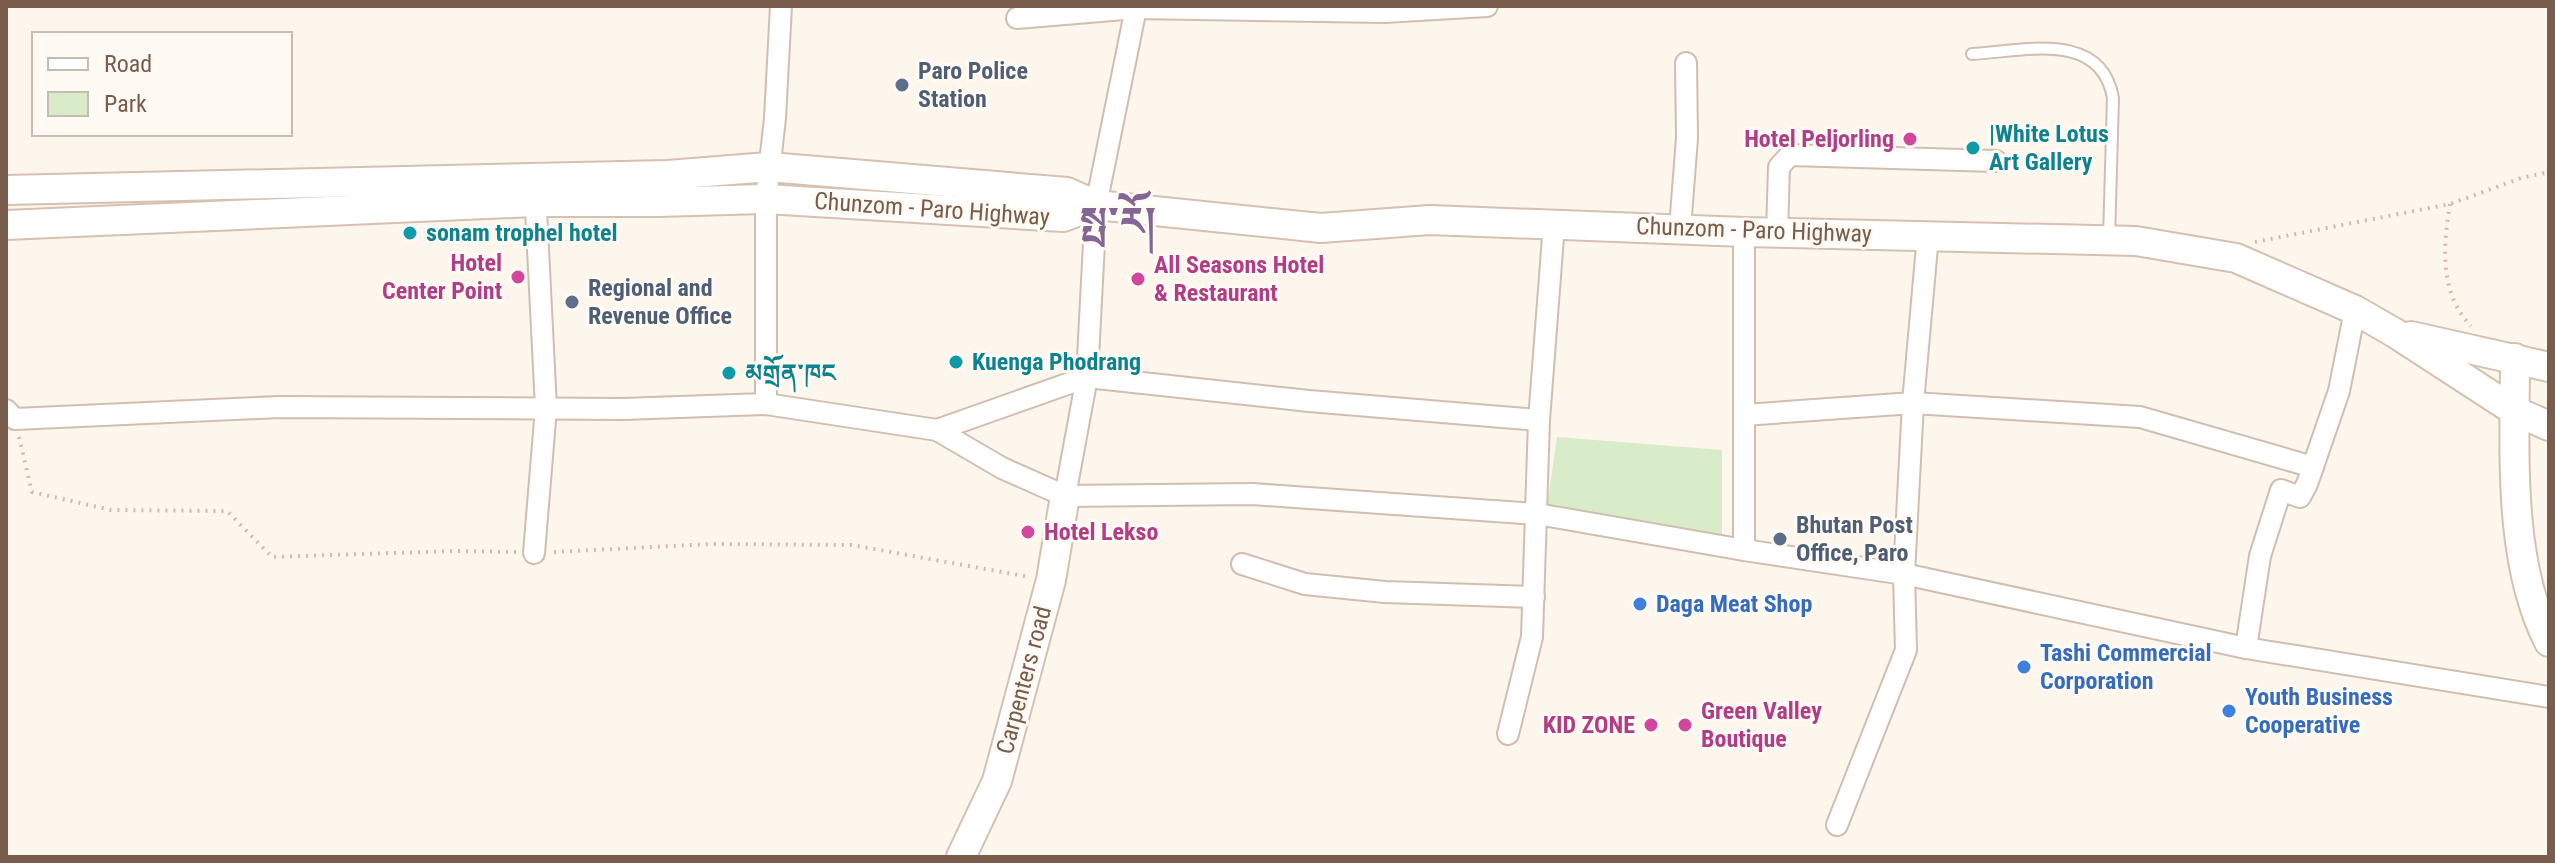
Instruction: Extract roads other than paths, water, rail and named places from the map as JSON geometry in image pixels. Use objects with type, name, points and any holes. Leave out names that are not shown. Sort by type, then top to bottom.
[{"type":"street","points":[[766,404],[766,199],[775,118],[781,6]]},
{"type":"street","points":[[1017,18],[1136,8],[1384,12],[1487,6]]},
{"type":"street","points":[[1065,496],[1087,377],[1096,205],[1136,8]]},
{"type":"street","points":[[1680,228],[1687,138],[1686,63]]},
{"type":"street","points":[[1777,233],[1779,167],[1790,155],[1996,161]]},
{"type":"street","name":"Chunzom - Paro Highway","points":[[535,190],[769,167],[1067,192],[1096,205],[1321,228],[1430,220],[1777,233],[2136,241],[2236,258],[2355,310],[2515,411],[2549,426]]},
{"type":"street","points":[[6,190],[535,190]]},
{"type":"street","points":[[6,225],[535,190]]},
{"type":"street","points":[[534,553],[546,408],[535,190]]},
{"type":"street","name":"Chunzom - Paro Highway","points":[[535,190],[766,199],[1063,217],[1096,205]]},
{"type":"street","points":[[1508,734],[1532,637],[1539,420],[1554,224]]},
{"type":"street","points":[[1744,232],[1744,550]]},
{"type":"street","points":[[1837,825],[1906,650],[1904,574],[1913,403],[1928,235]]},
{"type":"street","points":[[2246,648],[2260,556],[2281,490],[2300,497],[2313,467],[2339,391],[2355,310]]},
{"type":"street","name":"Chunzom - Paro Highway","points":[[2395,333],[2549,367]]},
{"type":"street","points":[[2507,356],[2515,411],[2521,552],[2540,624],[2549,642]]},
{"type":"street","points":[[937,430],[1087,377],[1293,400],[1539,420]]},
{"type":"street","points":[[1744,415],[1913,403],[2140,417],[2313,467]]},
{"type":"street","points":[[10,415],[279,407],[546,408],[766,404],[937,430],[1002,468],[1065,496],[1252,494],[1537,514],[1904,574],[2246,648],[2549,697]]},
{"type":"street","name":"Carpenters road","points":[[961,857],[997,781],[1051,580],[1065,496]]},
{"type":"street","points":[[1242,564],[1305,584],[1385,592],[1534,597]]},
{"type":"lane","points":[[1972,54],[2046,50],[2080,52],[2102,67],[2110,80],[2113,98],[2108,241]]},
{"type":"place","name":"Paro Police Station","points":[[902,85]]},
{"type":"place","name":"Hotel Peljorling","points":[[1910,139]]},
{"type":"place","name":"|White Lotus Art Gallery","points":[[1973,148]]},
{"type":"place","name":"sonam trophel hotel","points":[[410,233]]},
{"type":"place","name":"Hotel Center Point","points":[[518,277]]},
{"type":"place","name":"All Seasons Hotel & Restaurant","points":[[1138,279]]},
{"type":"place","name":"Regional and Revenue Office","points":[[572,302]]},
{"type":"place","name":"Kuenga Phodrang","points":[[956,362]]},
{"type":"place","name":"མགྲོན་ཁང","points":[[729,373]]},
{"type":"place","name":"Hotel Lekso","points":[[1028,532]]},
{"type":"place","name":"Bhutan Post Office, Paro","points":[[1780,539]]},
{"type":"place","name":"Daga Meat Shop","points":[[1640,604]]},
{"type":"place","name":"Tashi Commercial Corporation","points":[[2024,667]]},
{"type":"place","name":"Youth Business Cooperative","points":[[2229,711]]},
{"type":"place","name":"KID ZONE","points":[[1651,725]]},
{"type":"place","name":"Green Valley Boutique","points":[[1685,725]]},
{"type":"district","name":"སྤ་རོ།","points":[[1118,221]]}]
